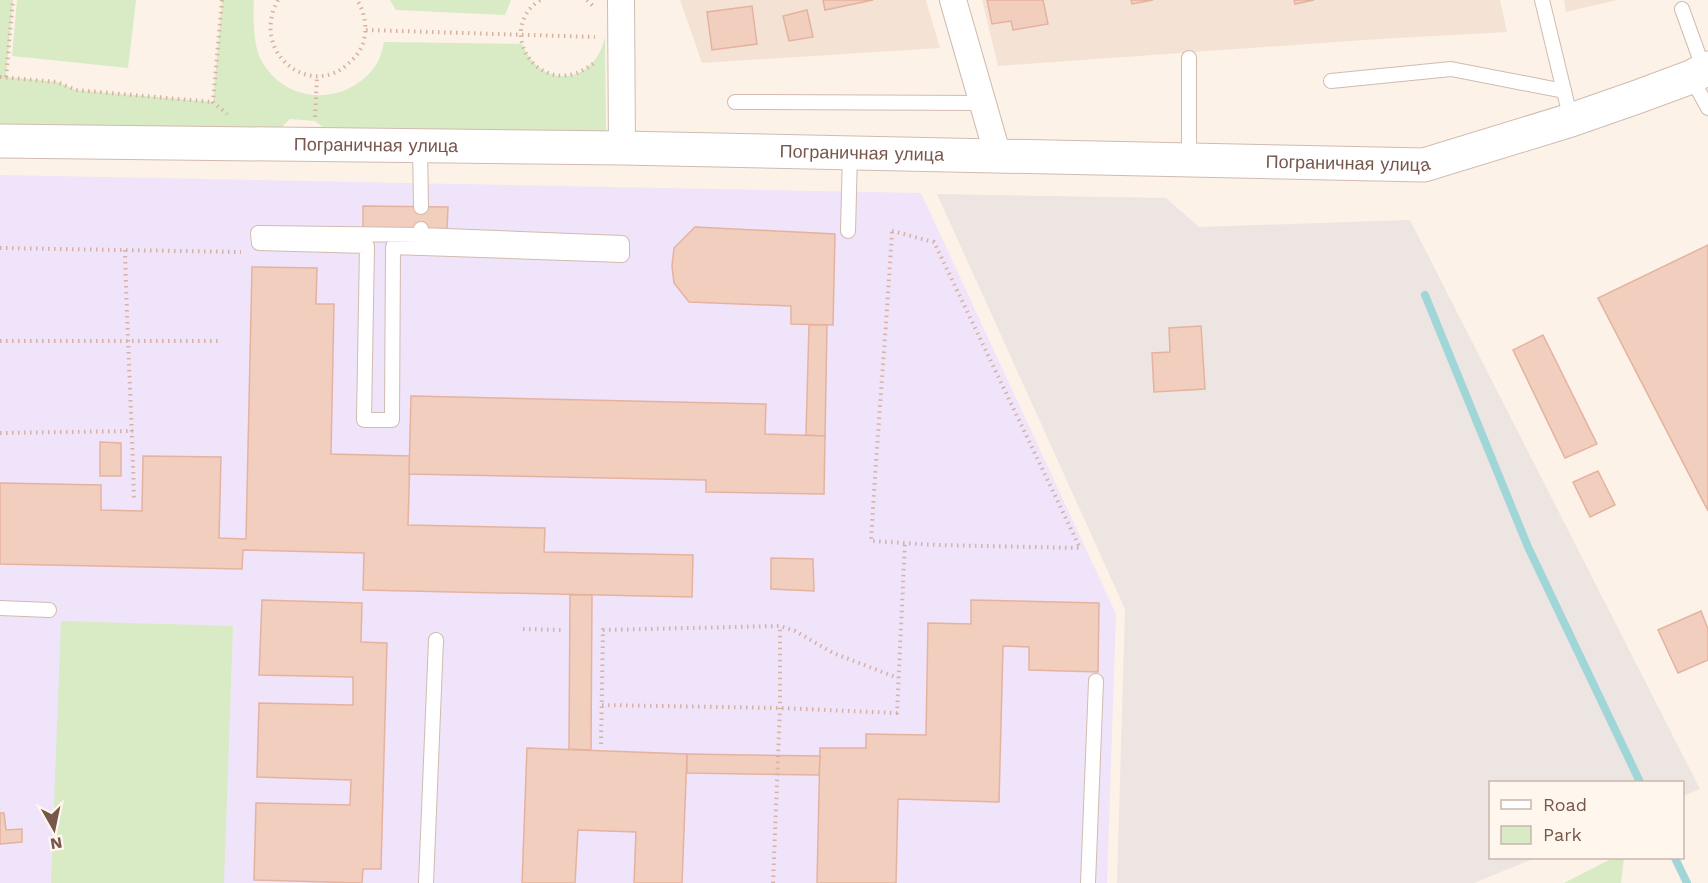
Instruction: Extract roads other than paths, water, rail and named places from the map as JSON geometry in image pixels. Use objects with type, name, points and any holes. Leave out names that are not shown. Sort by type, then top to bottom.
[{"type":"street","points":[[621,0],[622,148]]},
{"type":"street","points":[[953,0],[998,156]]},
{"type":"street","name":"Пограничная улица","points":[[0,141],[622,148],[1424,165],[1568,105],[1701,71]]},
{"type":"lane","points":[[1542,0],[1568,105]]},
{"type":"lane","points":[[1682,9],[1701,71],[1708,108]]},
{"type":"lane","points":[[1189,58],[1189,160]]},
{"type":"lane","points":[[1331,81],[1451,69],[1568,105]]},
{"type":"lane","points":[[735,102],[983,103]]},
{"type":"lane","points":[[420,145],[421,207]]},
{"type":"lane","points":[[848,231],[849,153]]},
{"type":"lane","points":[[421,232],[622,243],[622,255],[393,247],[392,420],[364,420],[367,246],[259,243],[258,233],[421,232]]},
{"type":"lane","points":[[0,608],[49,610]]},
{"type":"lane","points":[[426,883],[436,640]]},
{"type":"lane","points":[[1088,883],[1096,681]]},
{"type":"waterway","points":[[1425,295],[1528,547],[1640,781]]},
{"type":"waterway","points":[[1675,859],[1687,883]]}]
